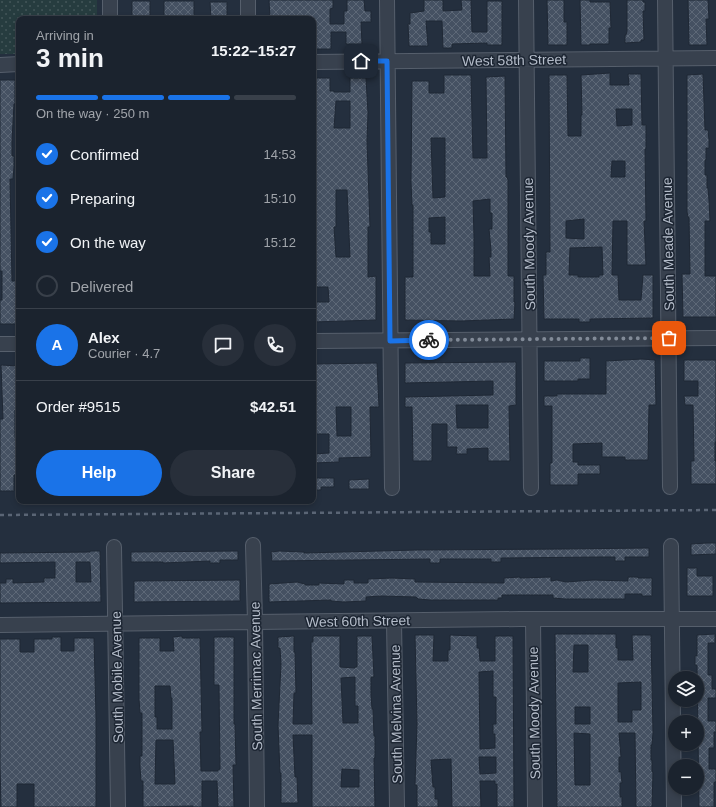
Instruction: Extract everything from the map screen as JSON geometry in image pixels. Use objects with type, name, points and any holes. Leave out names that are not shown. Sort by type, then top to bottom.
[{"type":"street","points":[[110,0],[110,16]]},
{"type":"street","points":[[248,0],[248,16]]},
{"type":"street","points":[[387,0],[392,488]]},
{"type":"street","name":"South Moody Avenue","points":[[526,0],[531,488]]},
{"type":"street","name":"South Meade Avenue","points":[[665,0],[670,487]]},
{"type":"street","name":"West 58th Street","points":[[316,62],[716,58]]},
{"type":"street","points":[[0,64],[16,64]]},
{"type":"street","points":[[316,341],[716,338]]},
{"type":"street","points":[[0,344],[16,344]]},
{"type":"street","name":"South Merrimac Avenue","points":[[253,545],[257,807]]},
{"type":"street","points":[[671,546],[674,807]]},
{"type":"street","name":"South Mobile Avenue","points":[[114,548],[118,807]]},
{"type":"street","name":"South Moody Avenue","points":[[533,619],[535,807]]},
{"type":"street","name":"West 60th Street","points":[[0,625],[533,619],[716,619]]},
{"type":"street","name":"South Melvina Avenue","points":[[394,621],[397,807]]},
{"type":"green space","points":[[0,0],[97,0],[97,16],[16,16],[16,54],[0,54]]},
{"type":"building","points":[[269,0],[333,0],[333,8],[330,9],[330,24],[344,24],[344,11],[347,11],[347,0],[364,0],[365,11],[371,11],[371,22],[361,22],[362,44],[346,44],[346,32],[331,32],[331,49],[316,49],[316,16],[270,16]]},
{"type":"building","points":[[424,0],[443,0],[443,11],[462,10],[461,0],[471,0],[472,32],[487,32],[487,1],[502,1],[502,45],[487,45],[487,43],[452,44],[452,48],[443,48],[442,21],[426,21],[428,46],[409,46],[408,24],[410,24],[410,13],[424,11]]},
{"type":"building","points":[[547,0],[564,0],[564,22],[567,22],[567,45],[548,45]]},
{"type":"building","points":[[580,0],[590,0],[590,2],[610,2],[611,28],[609,28],[609,44],[581,45]]},
{"type":"building","points":[[627,0],[643,0],[643,2],[645,2],[645,11],[643,11],[644,40],[641,40],[641,42],[625,43],[625,35],[627,31]]},
{"type":"building","points":[[688,0],[708,0],[709,19],[706,19],[707,45],[689,45]]},
{"type":"building","points":[[132,1],[150,1],[150,16],[132,16]]},
{"type":"building","points":[[164,1],[194,1],[194,16],[164,16]]},
{"type":"building","points":[[210,2],[227,2],[227,16],[211,16]]},
{"type":"building","points":[[610,73],[610,85],[629,85],[628,74],[641,74],[642,125],[646,125],[646,221],[644,221],[646,265],[627,265],[627,221],[613,221],[612,275],[618,275],[619,300],[641,300],[643,275],[653,275],[653,318],[590,319],[590,322],[579,322],[579,319],[544,319],[543,275],[546,275],[546,252],[550,252],[549,75],[567,75],[568,136],[581,136],[581,75]],"holes":[[[616,109],[632,109],[632,125],[617,126]],[[612,161],[625,161],[625,177],[611,177]],[[584,219],[584,239],[566,238],[566,221]],[[602,247],[603,275],[599,275],[599,277],[578,277],[578,275],[569,275],[570,248]]]},
{"type":"building","points":[[703,74],[705,130],[708,130],[709,140],[709,148],[706,148],[705,175],[707,175],[710,221],[705,221],[705,276],[716,276],[716,317],[683,317],[682,274],[690,274],[689,217],[687,212],[687,75]]},
{"type":"building","points":[[444,75],[471,75],[473,158],[487,158],[486,77],[505,76],[506,177],[508,180],[508,276],[514,276],[514,319],[461,321],[405,320],[405,277],[413,277],[413,205],[411,182],[412,81],[429,81],[429,93],[444,93]],"holes":[[[431,138],[445,138],[445,197],[433,198]],[[490,199],[490,213],[492,213],[492,229],[489,229],[491,250],[491,257],[489,257],[490,276],[474,276],[473,201]],[[445,217],[445,244],[431,244],[429,218]]]},
{"type":"building","points":[[316,78],[330,78],[330,91],[350,92],[350,78],[366,78],[370,227],[368,227],[368,277],[376,276],[376,320],[316,322],[316,302],[329,302],[328,287],[316,287]],"holes":[[[336,101],[350,101],[350,128],[334,128]],[[336,190],[347,190],[350,257],[336,257],[334,227],[336,227]]]},
{"type":"building","points":[[0,80],[15,80],[12,141],[14,167],[13,179],[10,179],[12,281],[16,281],[16,324],[0,324],[2,271],[0,271]]},
{"type":"building","points":[[580,358],[590,358],[590,379],[578,379],[578,381],[544,381],[544,361],[580,361]]},
{"type":"building","points":[[642,359],[655,360],[656,405],[649,405],[648,460],[625,460],[625,457],[602,457],[602,443],[573,444],[573,462],[578,462],[578,465],[600,465],[600,474],[578,474],[578,485],[550,485],[550,463],[552,463],[552,406],[544,406],[544,396],[557,396],[557,394],[606,394],[606,361]]},
{"type":"building","points":[[684,360],[716,360],[716,484],[691,484],[691,461],[694,461],[693,405],[685,405],[684,396],[698,396],[698,381],[684,381]]},
{"type":"building","points":[[516,362],[516,405],[509,406],[510,461],[488,461],[488,448],[467,449],[467,454],[456,454],[457,447],[447,447],[447,424],[432,424],[432,461],[413,461],[412,407],[405,407],[405,397],[493,395],[493,381],[405,383],[405,363]],"holes":[[[456,405],[488,405],[488,428],[457,428]]]},
{"type":"building","points":[[377,363],[379,407],[370,407],[371,457],[339,458],[339,462],[316,463],[316,454],[329,453],[329,434],[316,434],[316,364]],"holes":[[[336,407],[351,407],[351,436],[337,436]]]},
{"type":"building","points":[[1,365],[16,366],[16,475],[14,475],[14,491],[0,491],[0,419],[3,419]]},
{"type":"building","points":[[316,478],[334,478],[334,487],[321,487],[321,490],[316,490]]},
{"type":"building","points":[[369,479],[369,489],[349,489],[349,480]]},
{"type":"building","points":[[716,543],[716,554],[691,555],[691,544]]},
{"type":"building","points":[[649,548],[649,557],[625,557],[625,561],[615,561],[615,557],[501,558],[501,562],[491,562],[491,559],[440,559],[440,563],[430,563],[430,559],[272,561],[271,552],[279,551],[304,553],[417,550]]},
{"type":"building","points":[[100,551],[101,602],[0,603],[0,583],[6,583],[6,579],[13,579],[13,583],[44,582],[44,578],[55,578],[55,562],[0,563],[0,553]],"holes":[[[76,562],[90,562],[91,582],[76,582]]]},
{"type":"building","points":[[238,551],[238,560],[220,560],[220,563],[210,563],[210,561],[163,563],[131,562],[131,552]]},
{"type":"building","points":[[687,568],[697,568],[697,576],[713,576],[713,596],[687,596]]},
{"type":"building","points":[[551,577],[551,581],[557,580],[566,582],[593,580],[628,581],[628,577],[652,578],[652,596],[642,596],[642,594],[625,594],[625,599],[565,599],[553,598],[553,595],[502,595],[502,598],[498,598],[498,600],[430,600],[418,599],[416,597],[381,596],[366,597],[366,601],[344,602],[331,600],[269,602],[269,584],[297,582],[305,585],[319,585],[319,583],[344,584],[344,580],[354,580],[354,583],[368,583],[368,579],[392,578],[415,579],[415,582],[504,583],[504,578]]},
{"type":"building","points":[[240,580],[240,601],[134,602],[134,581]]},
{"type":"building","points":[[555,634],[616,634],[618,660],[633,660],[632,635],[651,635],[653,733],[651,745],[653,772],[652,807],[636,807],[635,733],[619,733],[621,757],[619,757],[619,772],[621,772],[622,783],[620,783],[620,797],[622,797],[622,807],[557,807]],"holes":[[[574,645],[588,645],[588,672],[573,672]],[[641,682],[641,710],[632,710],[632,722],[618,722],[618,683]],[[575,707],[590,707],[590,724],[575,724]],[[574,733],[590,734],[590,785],[575,785]]]},
{"type":"building","points":[[715,634],[715,643],[708,643],[708,675],[712,675],[712,689],[716,689],[716,698],[708,698],[708,721],[716,721],[714,748],[709,748],[709,769],[716,769],[716,782],[714,782],[714,807],[699,807],[699,795],[704,795],[704,759],[698,759],[698,751],[704,751],[704,715],[698,715],[698,707],[704,707],[704,671],[697,671],[697,665],[695,665],[695,656],[697,656],[697,635]]},
{"type":"building","points":[[415,635],[434,635],[433,661],[448,661],[450,635],[477,636],[477,648],[479,648],[480,661],[495,661],[495,636],[513,636],[514,807],[497,807],[497,784],[495,784],[495,781],[480,781],[481,807],[452,807],[451,759],[431,760],[433,787],[435,787],[435,799],[438,799],[438,807],[417,807],[417,785],[415,785],[417,724]],"holes":[[[493,671],[493,697],[496,697],[496,724],[493,724],[495,748],[480,749],[479,672]],[[479,757],[496,757],[496,773],[480,774]]]},
{"type":"building","points":[[182,636],[182,638],[200,638],[202,732],[200,732],[201,771],[218,771],[220,769],[219,685],[214,685],[214,637],[234,637],[234,724],[236,765],[233,765],[234,807],[218,807],[217,781],[202,781],[202,807],[143,807],[143,781],[141,781],[140,767],[140,756],[142,756],[142,713],[140,713],[139,699],[139,638],[160,638],[160,651],[174,651],[173,637]],"holes":[[[155,686],[170,686],[172,698],[172,729],[157,729],[157,717],[155,717]],[[156,740],[173,740],[175,784],[155,784]]]},
{"type":"building","points":[[294,636],[296,693],[294,693],[293,724],[312,724],[311,642],[313,642],[313,636],[340,636],[340,667],[355,668],[357,667],[357,636],[372,636],[374,677],[371,677],[371,694],[375,736],[375,807],[312,807],[312,735],[293,735],[298,803],[281,803],[278,725],[281,664],[280,648],[278,648],[278,637]],"holes":[[[355,677],[355,706],[358,706],[358,723],[343,723],[341,678]],[[342,769],[359,770],[359,787],[341,787]]]},
{"type":"building","points":[[52,637],[61,637],[61,651],[74,651],[74,638],[94,638],[96,807],[34,807],[34,784],[17,784],[17,807],[1,807],[0,639],[20,639],[20,652],[34,652],[34,639],[52,639]]},
{"type":"railway","points":[[0,515],[716,510]]},
{"type":"way so far","points":[[429,340],[669,338]]},
{"type":"route","points":[[361,61],[387,61],[390,341],[429,340]]}]
